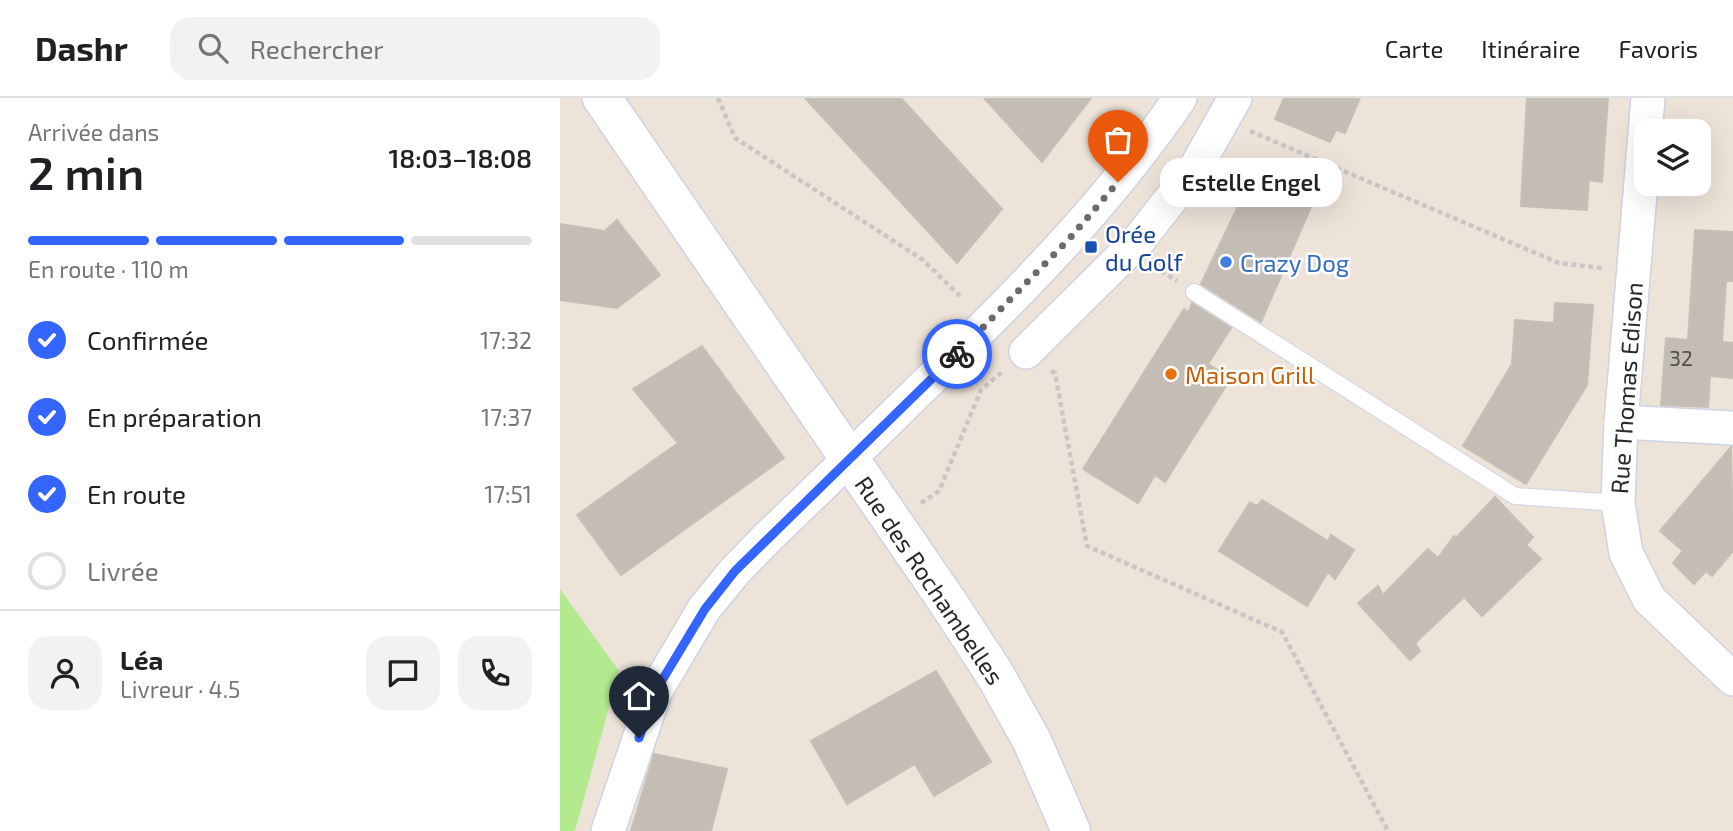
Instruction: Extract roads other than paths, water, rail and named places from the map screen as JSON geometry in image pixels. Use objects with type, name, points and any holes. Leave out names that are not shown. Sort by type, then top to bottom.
[{"type":"main road","name":"Rue des Rochambelles","points":[[602,98],[994,673],[1032,741],[1071,831]]},
{"type":"street","points":[[608,831],[655,692],[705,609],[735,571],[1008,303],[1086,222],[1135,162],[1180,98]]},
{"type":"street","points":[[1026,352],[1130,251],[1196,167],[1235,98]]},
{"type":"street","name":"Rue Thomas Edison","points":[[1648,98],[1621,422],[1618,503],[1626,553],[1649,599],[1733,679]]},
{"type":"street","points":[[1621,422],[1733,428]]},
{"type":"lane","points":[[1194,292],[1515,496],[1618,503]]},
{"type":"place","name":"Estelle Engel","points":[[1118,182]]},
{"type":"place","name":"Orée du Golf","points":[[1091,247]]},
{"type":"place","name":"Crazy Dog","points":[[1226,262]]},
{"type":"place","name":"Maison Grill","points":[[1171,374]]}]
